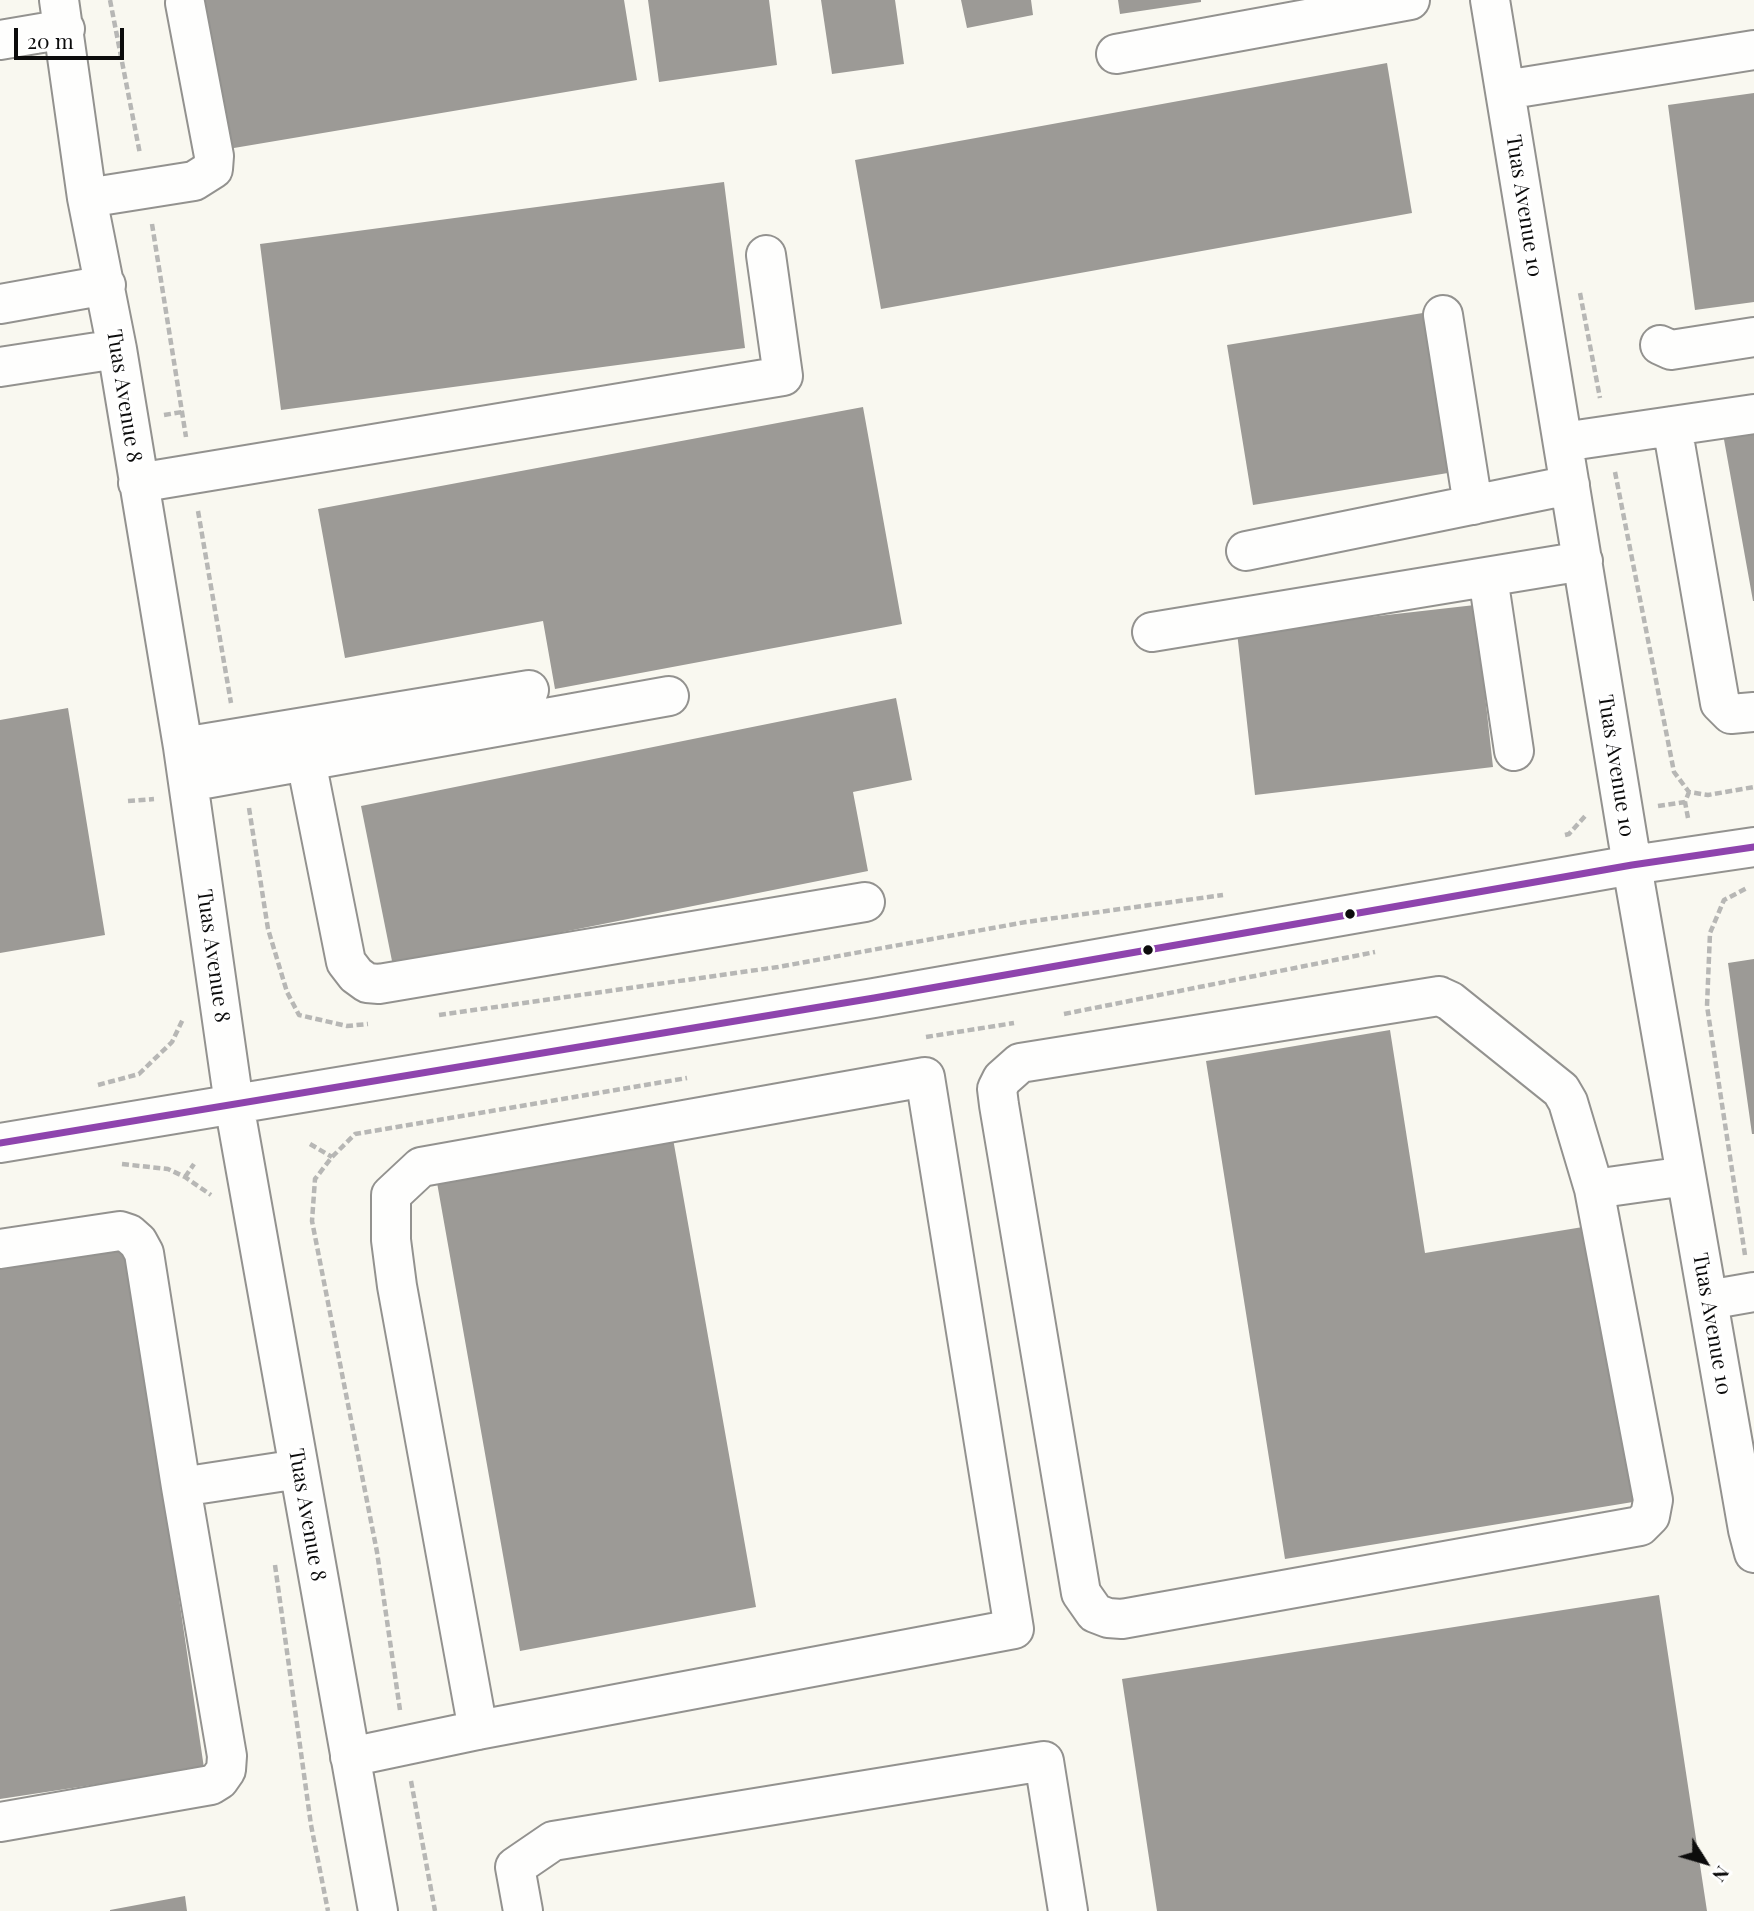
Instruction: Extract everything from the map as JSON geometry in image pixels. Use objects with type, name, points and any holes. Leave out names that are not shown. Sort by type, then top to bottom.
[{"type":"street","points":[[1116,54],[1410,0]]},
{"type":"street","name":"Tuas Avenue 10","points":[[1490,0],[1632,865],[1751,1541]]},
{"type":"street","points":[[87,198],[194,181],[213,169],[214,156],[185,3]]},
{"type":"street","points":[[0,40],[62,15]]},
{"type":"street","name":"Tuas Avenue 8","points":[[62,15],[87,198],[106,285],[185,765],[234,1104],[378,1911]]},
{"type":"street","points":[[1505,90],[1754,50]]},
{"type":"street","points":[[138,483],[783,376],[766,255]]},
{"type":"street","points":[[0,303],[106,285]]},
{"type":"street","points":[[1443,315],[1473,505]]},
{"type":"street","points":[[1660,345],[1671,350],[1754,337]]},
{"type":"street","points":[[0,367],[117,349]]},
{"type":"street","points":[[1563,442],[1754,414]]},
{"type":"street","points":[[1672,426],[1720,703],[1731,714],[1754,712]]},
{"type":"street","points":[[1246,551],[1570,485]]},
{"type":"street","points":[[1152,632],[1583,561]]},
{"type":"street","points":[[1488,577],[1514,751]]},
{"type":"street","points":[[185,765],[240,756],[529,690]]},
{"type":"street","points":[[240,756],[306,761],[669,696]]},
{"type":"street","points":[[306,761],[346,962],[356,975],[367,983],[379,984],[865,902]]},
{"type":"street","points":[[0,1143],[874,998],[1632,865],[1754,847]]},
{"type":"street","points":[[1439,996],[1450,1001],[1561,1090],[1568,1102],[1594,1189],[1653,1500],[1650,1516],[1640,1526],[1122,1619],[1095,1613],[1081,1593],[999,1105],[997,1089],[1011,1070],[1020,1063],[1439,996]]},
{"type":"street","points":[[350,1757],[478,1730],[1014,1629],[925,1077],[421,1167],[391,1195],[391,1240],[397,1286],[478,1730]]},
{"type":"street","points":[[1594,1189],[1686,1176]]},
{"type":"street","points":[[0,1249],[120,1231],[129,1234],[138,1242],[144,1253],[227,1756],[226,1770],[219,1780],[211,1785],[0,1822]]},
{"type":"street","points":[[1708,1300],[1753,1292]]},
{"type":"street","points":[[181,1487],[299,1469]]},
{"type":"street","points":[[523,1911],[515,1867],[553,1841],[1044,1761],[1068,1911]]},
{"type":"path","points":[[110,0],[147,189],[268,929],[287,992],[299,1015],[348,1026],[372,1023]]},
{"type":"path","points":[[1685,802],[1689,792]]},
{"type":"path","points":[[1558,838],[1569,834],[1590,810]]},
{"type":"path","points":[[1753,884],[1724,900],[1710,933],[1707,1006],[1753,1292]]},
{"type":"path","points":[[433,1016],[778,967],[1026,922],[1232,894]]},
{"type":"path","points":[[1054,1016],[1381,951]]},
{"type":"path","points":[[917,1039],[1026,1021]]},
{"type":"path","points":[[87,1088],[139,1074],[172,1042]]},
{"type":"path","points":[[435,1911],[405,1745],[377,1552],[312,1220],[315,1179],[355,1133],[698,1076]]},
{"type":"path","points":[[310,1144],[332,1157]]},
{"type":"path","points":[[185,1177],[194,1164]]},
{"type":"building","points":[[205,0],[624,0],[637,80],[228,149]]},
{"type":"building","points":[[648,0],[769,0],[777,65],[659,82]]},
{"type":"building","points":[[821,0],[895,0],[904,64],[832,74]]},
{"type":"building","points":[[961,0],[1031,0],[1033,15],[967,28]]},
{"type":"building","points":[[1118,0],[1201,0],[1201,2],[1120,14]]},
{"type":"building","points":[[1387,63],[1412,213],[881,309],[855,160]]},
{"type":"building","points":[[1754,93],[1754,302],[1695,310],[1668,105]]},
{"type":"building","points":[[724,182],[745,348],[281,410],[260,244]]},
{"type":"building","points":[[1435,311],[1460,471],[1253,505],[1227,345]]},
{"type":"building","points":[[863,407],[902,624],[555,689],[543,621],[345,658],[318,509]]},
{"type":"building","points":[[1754,428],[1754,601],[1753,601],[1723,434]]},
{"type":"building","points":[[1475,605],[1493,767],[1255,795],[1237,632]]},
{"type":"building","points":[[896,698],[912,780],[853,792],[868,871],[393,966],[361,806]]},
{"type":"building","points":[[68,708],[105,935],[0,953],[0,720]]},
{"type":"building","points":[[1754,959],[1754,1134],[1752,1134],[1728,963]]},
{"type":"building","points":[[1390,1030],[1425,1253],[1595,1225],[1639,1501],[1285,1559],[1206,1061]]},
{"type":"building","points":[[672,1133],[756,1607],[520,1651],[436,1177]]},
{"type":"building","points":[[127,1245],[204,1768],[0,1799],[0,1264]]},
{"type":"building","points":[[1659,1595],[1707,1911],[1157,1911],[1122,1679]]},
{"type":"building","points":[[185,1896],[187,1911],[110,1911],[110,1910]]},
{"type":"transit line","points":[[0,1143],[874,998],[1632,865],[1754,847]]}]
